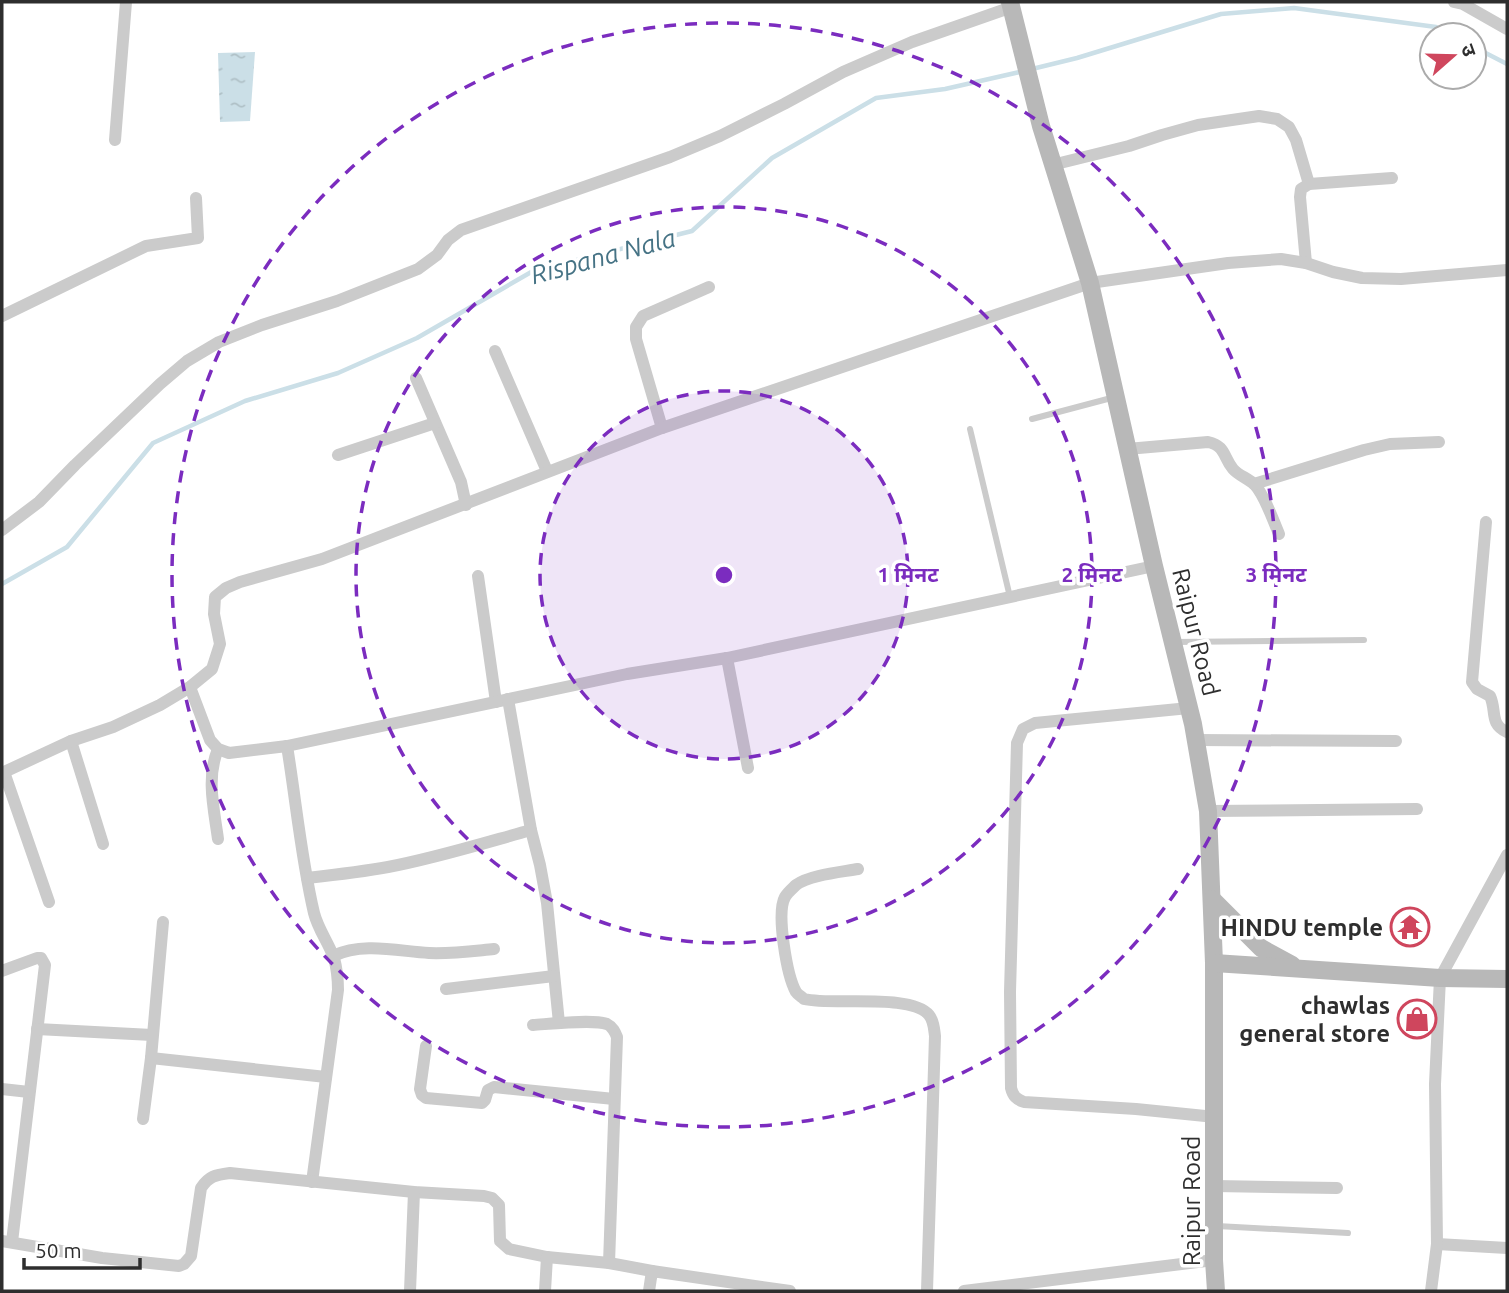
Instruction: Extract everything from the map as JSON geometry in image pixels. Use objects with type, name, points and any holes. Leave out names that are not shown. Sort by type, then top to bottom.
[{"type":"main road","name":"Raipur Road","points":[[1011,4],[1052,165],[1090,283],[1189,708],[1208,811],[1214,963],[1216,1291]]},
{"type":"main road","points":[[1212,899],[1261,948],[1295,967]]},
{"type":"main road","points":[[1214,963],[1440,978],[1507,979]]},
{"type":"street","points":[[115,140],[126,2]]},
{"type":"street","points":[[1454,2],[1463,4],[1507,29]]},
{"type":"street","points":[[2,530],[39,502],[160,384],[187,361],[219,342],[337,301],[418,269],[461,230],[670,157],[741,125],[843,72],[1011,4]]},
{"type":"street","points":[[1052,165],[1198,125],[1259,116],[1277,119],[1289,127],[1296,140],[1309,184]]},
{"type":"street","points":[[1306,262],[1301,189],[1309,184],[1392,177]]},
{"type":"street","points":[[2,316],[146,246],[198,238],[196,198]]},
{"type":"street","points":[[48,902],[3,772],[71,741],[113,727],[190,688],[212,669],[220,644],[214,614],[215,597],[226,588],[322,559],[662,428],[1090,283],[1228,263],[1282,259],[1306,262],[1332,272],[1362,278],[1401,279],[1507,270]]},
{"type":"street","points":[[662,428],[636,339],[636,327],[643,316],[709,287]]},
{"type":"street","points":[[495,351],[547,471]]},
{"type":"street","points":[[416,379],[461,482],[466,505]]},
{"type":"street","points":[[338,455],[435,423]]},
{"type":"street","points":[[1128,449],[1209,442],[1216,444],[1238,475],[1254,484],[1261,493],[1279,534]]},
{"type":"street","points":[[1254,484],[1390,444],[1439,442]]},
{"type":"street","points":[[1486,522],[1472,682],[1477,689],[1490,696],[1494,720],[1498,728],[1507,732]]},
{"type":"street","points":[[190,688],[210,740],[218,749],[229,754],[287,746],[627,674],[727,657],[1154,566]]},
{"type":"street","points":[[478,576],[502,701],[547,903],[559,1023]]},
{"type":"street","points":[[727,657],[748,768]]},
{"type":"street","points":[[1189,708],[1035,723],[1023,729],[1017,743],[1010,992],[1011,1088],[1013,1095],[1024,1102],[1215,1117]]},
{"type":"street","points":[[1196,740],[1396,741]]},
{"type":"street","points":[[71,741],[103,844]]},
{"type":"street","points":[[287,746],[315,916],[333,956],[337,972],[338,990],[312,1182]]},
{"type":"street","points":[[218,749],[211,775],[218,839]]},
{"type":"street","points":[[1208,811],[1417,809]]},
{"type":"street","points":[[307,878],[390,867],[531,830]]},
{"type":"street","points":[[1431,1291],[1437,1244],[1435,1084],[1440,978],[1507,855]]},
{"type":"street","points":[[858,869],[828,873],[798,883],[785,897],[781,915],[785,952],[789,975],[797,993],[804,999],[894,1003],[914,1006],[931,1018],[934,1036],[927,1291]]},
{"type":"street","points":[[143,1119],[163,922]]},
{"type":"street","points":[[333,956],[344,951],[374,948],[432,954],[494,949]]},
{"type":"street","points":[[2,971],[37,958],[41,958],[45,965],[7,1242],[102,1258],[179,1266],[191,1256],[201,1188],[207,1179],[230,1173],[414,1192],[484,1196],[492,1198],[499,1205],[500,1241],[509,1250],[790,1291]]},
{"type":"street","points":[[446,989],[554,976]]},
{"type":"street","points":[[533,1025],[605,1024],[613,1028],[617,1037],[608,1263]]},
{"type":"street","points":[[37,1029],[152,1035]]},
{"type":"street","points":[[426,1046],[420,1089],[426,1098],[482,1103],[488,1090],[494,1087],[614,1099]]},
{"type":"street","points":[[151,1058],[326,1077]]},
{"type":"street","points":[[2,1089],[29,1091]]},
{"type":"street","points":[[1215,1186],[1337,1188]]},
{"type":"street","points":[[410,1291],[414,1192]]},
{"type":"street","points":[[1437,1244],[1507,1248]]},
{"type":"street","points":[[545,1291],[547,1257]]},
{"type":"street","points":[[964,1291],[1214,1260]]},
{"type":"street","points":[[649,1291],[652,1271]]},
{"type":"lane","points":[[1032,419],[1115,397]]},
{"type":"lane","points":[[970,429],[1010,597]]},
{"type":"lane","points":[[1172,642],[1364,640]]},
{"type":"lane","points":[[1215,1226],[1348,1233]]},
{"type":"water","points":[[255,52],[250,121],[220,122],[218,53]]},
{"type":"waterway","name":"Rispana Nala","points":[[1032,69],[1221,14],[1294,8],[1418,25]]},
{"type":"waterway","name":"Rispana Nala","points":[[1488,54],[1507,64]]},
{"type":"waterway","name":"Rispana Nala","points":[[2,584],[67,547],[153,443],[245,401],[338,373],[417,338],[533,271],[692,231],[772,158],[876,98],[945,89],[1024,71]]},
{"type":"place","name":"HINDU temple","points":[[1410,927]]},
{"type":"place","name":"chawlas general store","points":[[1417,1019]]}]
